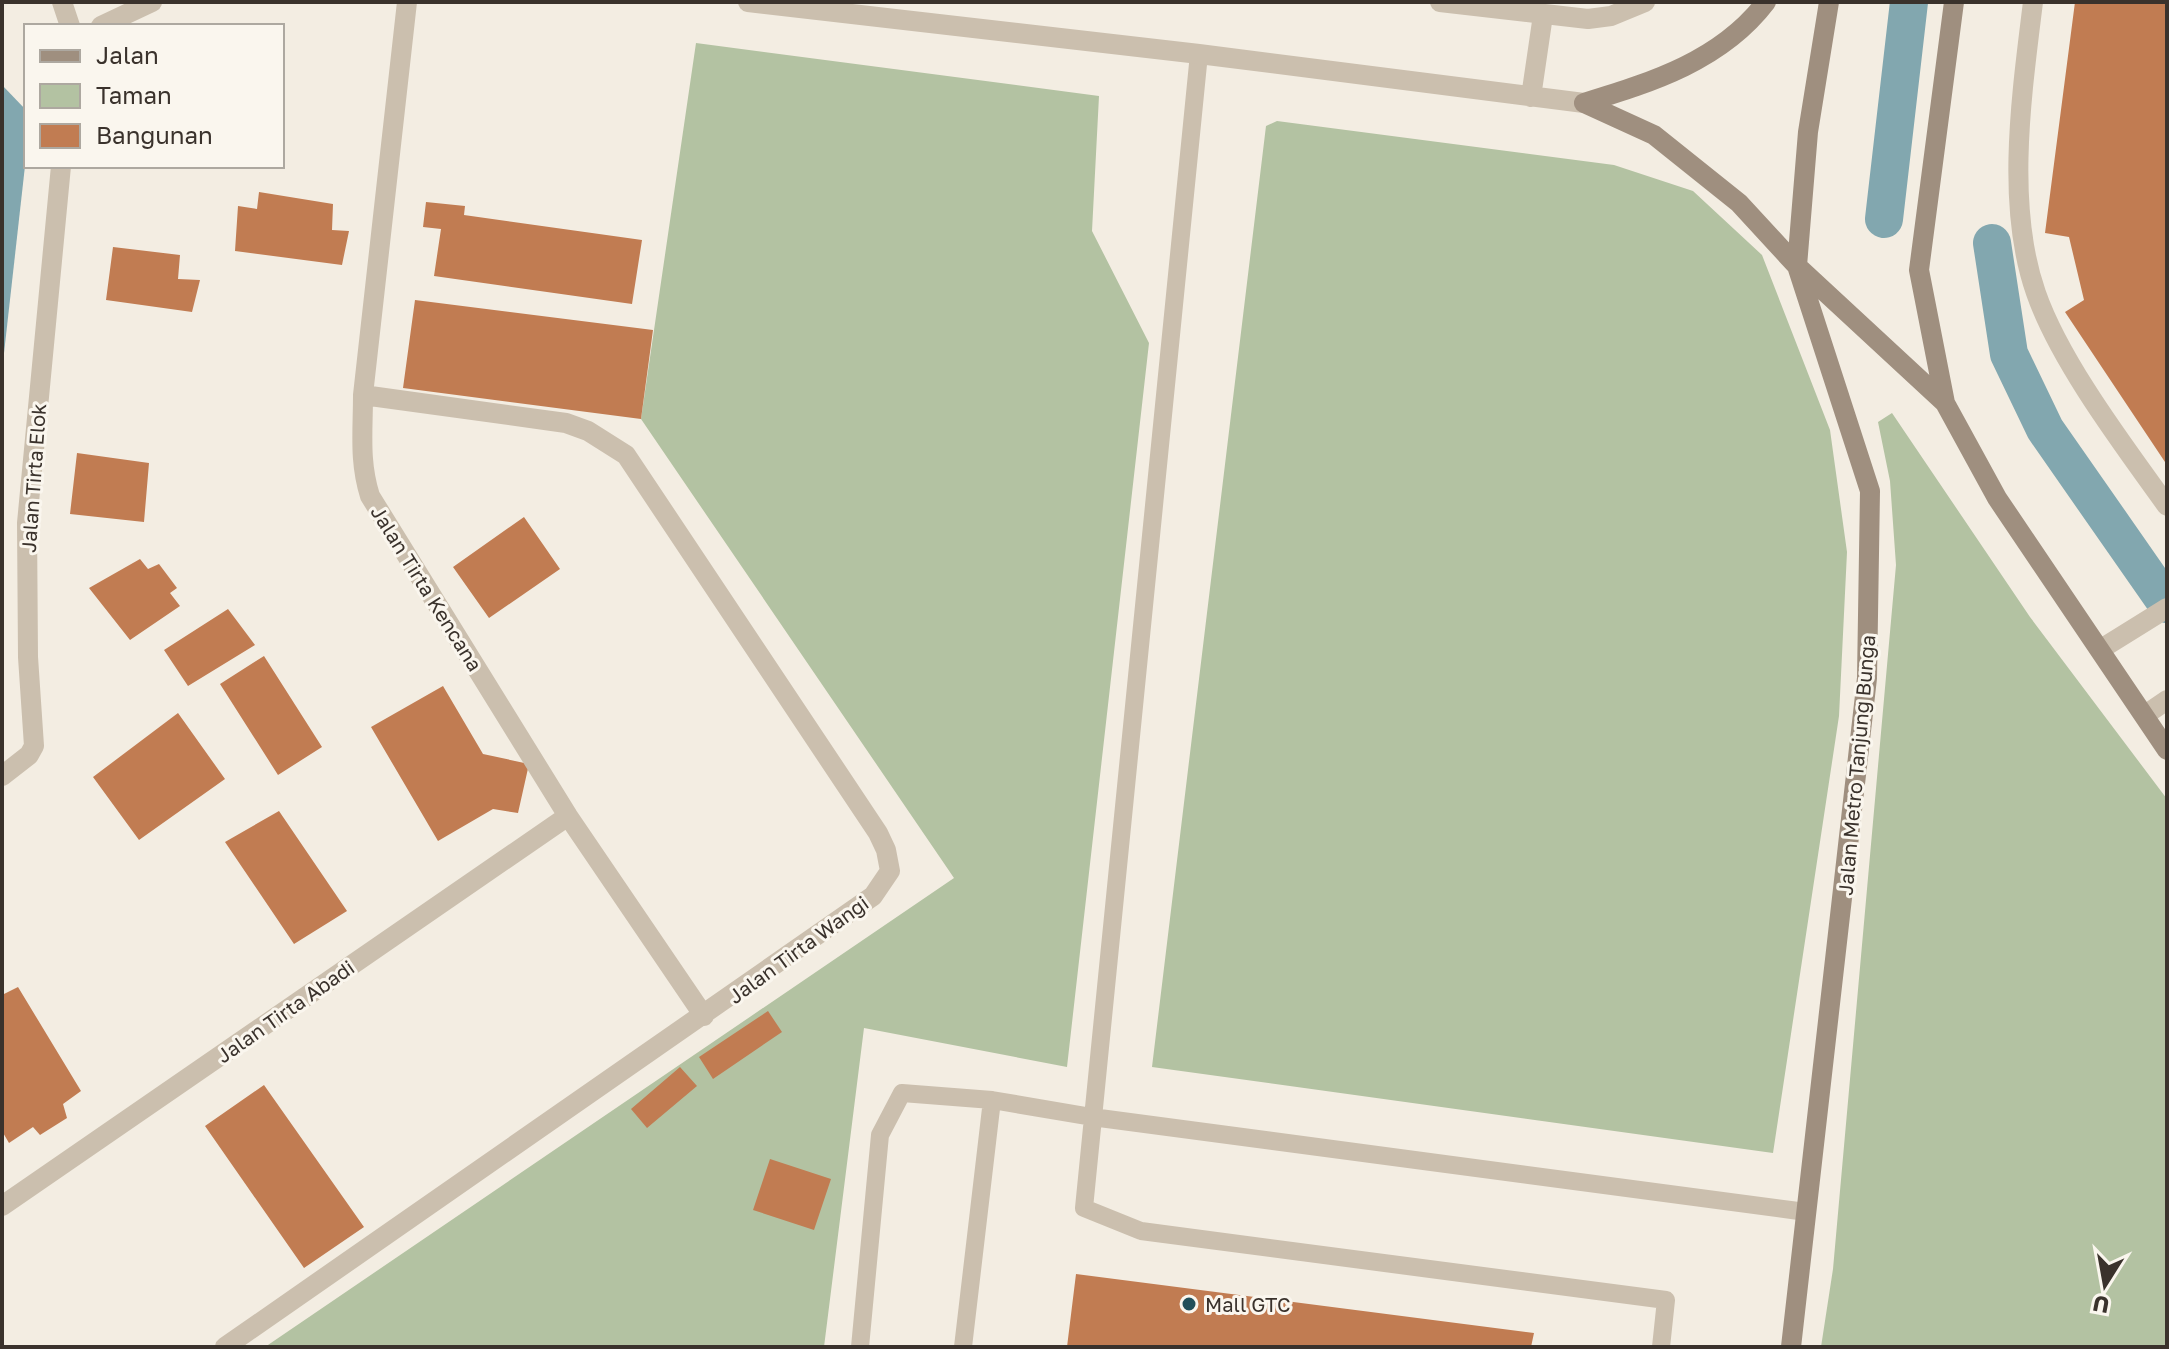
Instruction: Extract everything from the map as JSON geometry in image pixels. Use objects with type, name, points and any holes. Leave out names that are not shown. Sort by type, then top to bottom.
[{"type":"main road","points":[[1584,103],[1680,70],[1731,39],[1766,2]]},
{"type":"main road","name":"Jalan Metro Tanjung Bunga","points":[[1791,1347],[1867,678],[1872,511],[1864,467],[1797,266],[1808,132],[1829,2]]},
{"type":"main road","points":[[1954,2],[1919,270],[1945,403],[1997,498],[2167,750]]},
{"type":"main road","points":[[1584,103],[1632,123],[1672,149],[1739,203],[1797,266],[1945,403]]},
{"type":"street","points":[[62,2],[69,24]]},
{"type":"street","points":[[105,24],[152,2]]},
{"type":"street","name":"Jalan Tirta Kencana","points":[[407,2],[363,395],[359,452],[370,496],[568,816],[704,1016]]},
{"type":"street","points":[[748,2],[1199,54],[1584,103]]},
{"type":"street","points":[[1440,2],[1543,15],[1600,18],[1645,2]]},
{"type":"street","points":[[2033,2],[2018,156],[2030,274],[2052,329],[2114,431],[2167,506]]},
{"type":"street","points":[[1531,97],[1543,15]]},
{"type":"street","name":"Jalan Tirta Elok","points":[[2,776],[29,755],[34,746],[28,657],[27,523],[61,168]]},
{"type":"street","name":"Jalan Tirta Wangi","points":[[225,1347],[704,1016],[879,890],[888,877],[890,862],[878,833],[626,455],[588,431],[566,423],[363,395]]},
{"type":"street","points":[[2101,649],[2167,608]]},
{"type":"street","points":[[2145,715],[2167,700]]},
{"type":"street","name":"Jalan Tirta Abadi","points":[[2,1206],[568,816]]},
{"type":"lane","points":[[1199,54],[1084,1208],[1141,1231],[1666,1300],[1661,1347]]},
{"type":"lane","points":[[860,1347],[880,1135],[902,1093],[992,1100],[1092,1117],[1806,1212]]},
{"type":"lane","points":[[963,1347],[992,1100]]},
{"type":"green space","points":[[696,43],[1099,96],[1092,231],[1149,343],[1067,1067],[864,1028],[824,1347],[265,1347],[954,878],[641,419]]},
{"type":"green space","points":[[1277,121],[1614,165],[1693,191],[1762,255],[1830,430],[1847,552],[1839,716],[1773,1153],[1152,1067],[1266,126]]},
{"type":"green space","points":[[1892,413],[2030,617],[2167,799],[2167,1347],[1821,1347],[1833,1269],[1896,565],[1890,481],[1878,422]]},
{"type":"water","points":[[2,85],[24,108],[25,168],[2,371]]},
{"type":"building","points":[[2075,2],[2167,2],[2167,465],[2065,312],[2084,300],[2069,237],[2045,233]]},
{"type":"building","points":[[259,192],[333,204],[332,230],[349,231],[342,265],[235,251],[238,206],[257,209]]},
{"type":"building","points":[[426,202],[465,206],[464,215],[642,240],[632,304],[434,276],[441,229],[423,227]]},
{"type":"building","points":[[113,247],[180,255],[178,279],[200,280],[192,312],[106,300]]},
{"type":"building","points":[[415,300],[653,330],[641,419],[403,388]]},
{"type":"building","points":[[77,453],[149,463],[144,522],[70,514]]},
{"type":"building","points":[[524,517],[560,569],[489,618],[453,567]]},
{"type":"building","points":[[140,559],[148,569],[159,564],[177,588],[170,593],[180,606],[130,640],[89,588]]},
{"type":"building","points":[[228,609],[255,645],[188,686],[164,650]]},
{"type":"building","points":[[264,656],[322,747],[278,775],[220,684]]},
{"type":"building","points":[[443,686],[483,754],[529,764],[518,813],[493,809],[438,841],[371,727]]},
{"type":"building","points":[[178,713],[225,779],[139,840],[93,777]]},
{"type":"building","points":[[279,811],[347,911],[294,944],[225,842]]},
{"type":"building","points":[[18,987],[81,1091],[63,1104],[67,1118],[40,1135],[33,1127],[9,1143],[2,1131],[2,995]]},
{"type":"building","points":[[768,1011],[782,1032],[713,1079],[699,1057]]},
{"type":"building","points":[[680,1067],[697,1086],[647,1128],[631,1109]]},
{"type":"building","points":[[264,1085],[364,1227],[304,1268],[205,1126]]},
{"type":"building","points":[[770,1159],[831,1179],[814,1230],[753,1210]]},
{"type":"building","name":"Mall GTC","points":[[1076,1274],[1534,1333],[1531,1347],[1067,1347]]},
{"type":"waterway","points":[[1884,219],[1909,2]]},
{"type":"waterway","points":[[1992,243],[2009,354],[2045,429],[2167,604]]},
{"type":"place","name":"Mall GTC","points":[[1189,1304]]}]
